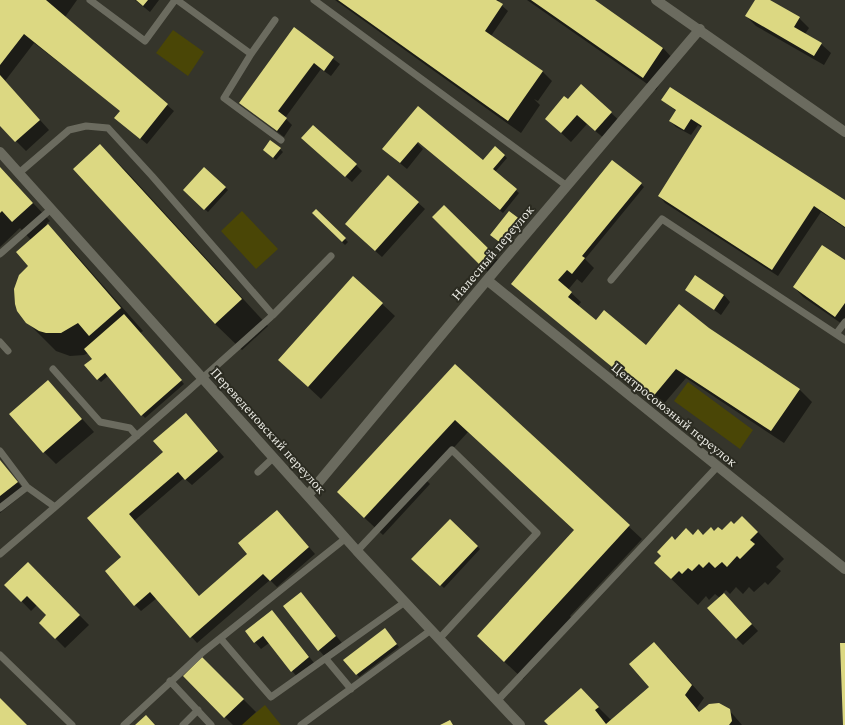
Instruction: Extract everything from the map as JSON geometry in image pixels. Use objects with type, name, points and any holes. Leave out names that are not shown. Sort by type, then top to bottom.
[{"type":"street","points":[[656,0],[700,29],[845,132]]},
{"type":"street","name":"Налесный переулок","points":[[308,495],[487,280],[700,29]]},
{"type":"street","name":"Переведеновский переулок","points":[[2,157],[19,173],[273,458],[520,725]]},
{"type":"street","name":"Центросоюзный переулок","points":[[487,280],[845,569]]},
{"type":"lane","points":[[90,0],[145,41],[176,0],[251,54]]},
{"type":"lane","points":[[314,0],[567,186]]},
{"type":"lane","points":[[275,20],[251,54],[224,98],[281,140]]},
{"type":"lane","points":[[19,173],[69,130],[86,126],[108,128],[152,176],[273,315]]},
{"type":"lane","points":[[0,254],[51,209]]},
{"type":"lane","points":[[611,280],[662,218],[845,340]]},
{"type":"lane","points":[[0,554],[202,379],[273,315],[332,256]]},
{"type":"lane","points":[[836,334],[845,322]]},
{"type":"lane","points":[[0,342],[8,351]]},
{"type":"lane","points":[[53,369],[100,422],[130,428],[137,436]]},
{"type":"lane","points":[[357,550],[452,450],[537,533],[439,638]]},
{"type":"lane","points":[[0,451],[28,487],[55,507]]},
{"type":"lane","points":[[258,472],[273,458]]},
{"type":"lane","points":[[497,701],[717,467]]},
{"type":"lane","points":[[0,508],[28,487]]},
{"type":"lane","points":[[124,725],[203,652],[346,538]]},
{"type":"lane","points":[[220,639],[271,697],[405,602]]},
{"type":"lane","points":[[301,725],[431,630]]},
{"type":"lane","points":[[0,655],[72,725]]},
{"type":"lane","points":[[326,659],[351,689]]},
{"type":"lane","points":[[170,681],[211,725]]},
{"type":"lane","points":[[182,725],[198,710]]},
{"type":"shaded area","points":[[173,30],[204,52],[188,76],[156,53]]},
{"type":"shaded area","points":[[242,211],[278,249],[256,269],[221,231]]},
{"type":"shaded area","points":[[688,382],[753,430],[740,449],[674,401]]},
{"type":"shaded area","points":[[265,705],[281,725],[241,725]]},
{"type":"building","points":[[0,0],[46,0],[168,104],[140,139],[114,118],[120,111],[24,34],[0,65]]},
{"type":"building","points":[[136,0],[148,0],[143,6]]},
{"type":"building","points":[[338,0],[496,0],[503,4],[485,31],[543,71],[508,121]]},
{"type":"building","points":[[531,0],[595,0],[663,48],[643,78]]},
{"type":"building","points":[[755,0],[770,0],[800,17],[794,27],[822,43],[814,56],[745,16]]},
{"type":"building","points":[[294,27],[334,57],[324,71],[314,63],[278,111],[287,118],[277,131],[239,103]]},
{"type":"building","points":[[0,75],[40,120],[15,142],[0,126]]},
{"type":"building","points":[[581,84],[612,112],[595,131],[577,115],[561,133],[545,119],[564,96],[568,99]]},
{"type":"building","points":[[670,87],[845,200],[845,227],[814,206],[772,270],[658,196],[702,126],[691,119],[684,130],[669,121],[676,110],[661,100]]},
{"type":"building","points":[[418,106],[483,160],[495,146],[505,155],[493,169],[517,189],[500,210],[418,142],[400,163],[382,149]]},
{"type":"building","points":[[313,125],[357,164],[345,177],[301,138]]},
{"type":"building","points":[[270,140],[281,148],[273,158],[263,150]]},
{"type":"building","points":[[100,144],[242,299],[215,324],[73,169]]},
{"type":"building","points":[[612,160],[642,183],[582,256],[585,258],[572,274],[567,270],[558,280],[572,292],[568,297],[596,320],[604,310],[646,345],[679,304],[709,328],[800,389],[771,431],[676,369],[651,399],[511,284]]},
{"type":"building","points":[[0,167],[33,203],[12,222],[2,211],[0,213]]},
{"type":"building","points":[[204,167],[226,187],[204,210],[183,190]]},
{"type":"building","points":[[388,175],[419,202],[375,251],[345,224]]},
{"type":"building","points":[[444,205],[495,255],[483,268],[432,217]]},
{"type":"building","points":[[316,209],[346,238],[342,242],[312,213]]},
{"type":"building","points":[[509,211],[521,220],[502,244],[490,235]]},
{"type":"building","points":[[48,224],[121,308],[89,336],[78,323],[61,333],[46,333],[39,331],[26,323],[17,311],[14,289],[19,275],[28,266],[16,252]]},
{"type":"building","points":[[822,245],[845,260],[845,303],[835,317],[793,287]]},
{"type":"building","points":[[695,275],[724,295],[714,310],[685,290]]},
{"type":"building","points":[[353,276],[383,303],[308,387],[278,360]]},
{"type":"building","points":[[124,314],[182,380],[141,416],[105,373],[97,380],[84,365],[92,359],[84,349]]},
{"type":"building","points":[[455,364],[630,525],[504,662],[477,636],[574,530],[455,420],[364,518],[337,492]]},
{"type":"building","points":[[48,380],[82,419],[43,453],[9,414]]},
{"type":"building","points":[[186,413],[218,451],[185,480],[178,472],[129,514],[199,596],[247,554],[238,543],[277,510],[309,547],[270,581],[263,574],[190,638],[150,592],[134,606],[105,571],[121,557],[87,518],[163,452],[153,441]]},
{"type":"building","points":[[0,460],[18,482],[0,496]]},
{"type":"building","points":[[742,516],[758,532],[750,540],[755,544],[740,559],[737,556],[727,567],[722,562],[715,568],[709,562],[703,568],[699,564],[692,571],[688,568],[682,574],[679,571],[671,579],[654,563],[661,556],[657,552],[672,536],[675,540],[686,528],[693,535],[698,529],[703,535],[711,527],[714,531],[718,527],[722,530],[731,521],[734,524]]},
{"type":"building","points":[[450,519],[478,546],[440,586],[411,559]]},
{"type":"building","points":[[28,562],[80,615],[55,639],[39,623],[46,615],[27,596],[21,602],[4,585]]},
{"type":"building","points":[[301,592],[336,636],[318,651],[283,606]]},
{"type":"building","points":[[724,593],[752,624],[736,639],[707,608]]},
{"type":"building","points":[[272,610],[309,657],[291,672],[263,636],[254,643],[245,631]]},
{"type":"building","points":[[385,628],[397,644],[356,675],[343,660]]},
{"type":"building","points":[[654,642],[692,685],[685,695],[699,712],[709,704],[719,703],[730,709],[732,721],[729,725],[548,725],[544,721],[581,688],[599,707],[595,710],[606,724],[649,687],[629,664]]},
{"type":"building","points":[[840,643],[845,643],[845,725],[843,725]]},
{"type":"building","points":[[202,657],[244,699],[224,718],[183,676]]},
{"type":"building","points":[[0,698],[27,725],[0,725]]},
{"type":"building","points":[[146,715],[155,725],[135,725]]},
{"type":"building","points":[[450,720],[453,725],[440,725]]}]
